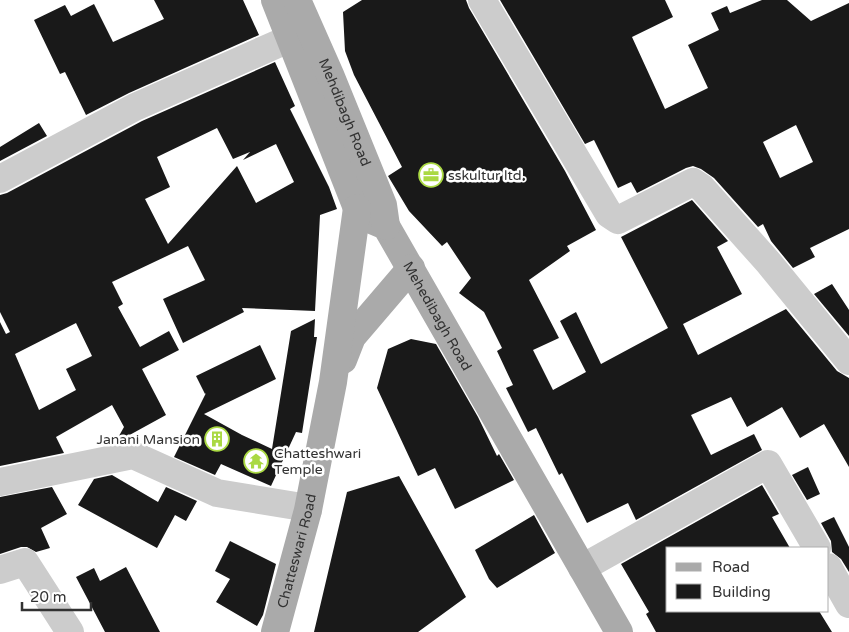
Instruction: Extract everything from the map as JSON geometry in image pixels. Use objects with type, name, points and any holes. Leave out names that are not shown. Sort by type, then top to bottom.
[{"type":"main road","points":[[275,0],[357,208],[367,218],[386,226]]},
{"type":"main road","name":"Mehdibagh Road","points":[[297,0],[331,77],[383,205],[386,226]]},
{"type":"main road","name":"Chatteswari Road","points":[[275,632],[308,510],[334,382],[357,208]]},
{"type":"main road","name":"Mehedibagh Road","points":[[386,226],[619,632]]},
{"type":"main road","name":"Chatteswari Road","points":[[334,382],[352,337],[411,268]]},
{"type":"street","points":[[482,0],[609,214],[618,220],[693,182],[702,188],[768,262],[849,361]]},
{"type":"street","points":[[0,179],[135,107],[291,38]]},
{"type":"street","points":[[0,482],[132,455],[217,493],[296,506],[308,510]]},
{"type":"street","points":[[582,568],[768,464],[816,547]]},
{"type":"street","points":[[0,570],[25,562],[70,632]]},
{"type":"street","points":[[829,569],[849,604]]},
{"type":"building","points":[[154,0],[243,0],[259,35],[129,93],[86,115],[65,72],[60,74],[34,20],[65,5],[71,16],[94,4],[113,42],[164,19]]},
{"type":"building","points":[[362,0],[466,0],[565,171],[596,230],[567,246],[570,251],[529,280],[559,338],[533,350],[553,390],[586,372],[560,321],[576,312],[601,364],[668,328],[621,237],[692,200],[728,241],[717,247],[742,294],[683,324],[698,355],[786,309],[837,371],[849,378],[849,467],[824,424],[800,438],[782,407],[747,427],[731,397],[691,415],[711,455],[754,434],[762,450],[636,520],[628,503],[587,523],[562,473],[559,475],[536,428],[528,432],[506,388],[513,385],[497,351],[502,348],[484,312],[459,293],[471,278],[447,242],[442,246],[409,211],[388,176],[402,167],[354,75],[345,51],[343,12]]},
{"type":"building","points":[[500,0],[665,0],[673,17],[632,37],[665,109],[708,88],[688,45],[719,30],[711,13],[727,6],[730,13],[762,0],[787,0],[811,21],[849,3],[849,229],[810,248],[815,257],[793,268],[771,241],[763,224],[758,227],[714,178],[701,169],[693,166],[686,168],[637,193],[631,182],[618,188],[594,140],[585,144]],"holes":[[[796,125],[813,162],[780,178],[763,142]]]},
{"type":"building","points":[[275,62],[295,106],[290,109],[329,187],[337,209],[320,215],[315,311],[242,308],[244,312],[183,343],[163,299],[205,280],[188,246],[112,282],[123,304],[118,307],[140,347],[169,331],[179,350],[142,369],[166,415],[115,443],[124,427],[112,405],[56,437],[64,453],[0,466],[0,322],[6,334],[10,332],[0,312],[0,195],[142,121]],"holes":[[[217,128],[233,159],[250,152],[243,160],[276,144],[294,182],[256,203],[237,166],[168,244],[145,199],[170,187],[157,157]],[[76,323],[92,356],[66,369],[76,390],[39,410],[15,354]]]},
{"type":"building","points":[[39,123],[47,136],[0,161],[0,147]]},
{"type":"building","points":[[832,284],[849,310],[849,336],[814,294]]},
{"type":"building","points":[[315,319],[314,337],[317,337],[302,433],[296,432],[271,486],[221,464],[215,475],[174,457],[206,393],[196,376],[260,345],[276,379],[204,414],[272,449],[291,331]]},
{"type":"building","points":[[411,339],[436,344],[478,417],[497,456],[499,454],[514,480],[455,509],[435,468],[418,476],[377,388],[388,349]]},
{"type":"building","points":[[808,467],[820,494],[807,500],[792,475]]},
{"type":"building","points":[[112,475],[158,502],[166,487],[197,501],[186,521],[175,515],[157,548],[78,505],[94,479]]},
{"type":"building","points":[[399,476],[466,597],[418,632],[314,632],[347,492]]},
{"type":"building","points":[[762,485],[779,514],[772,517],[789,547],[666,547],[666,612],[820,612],[832,632],[656,632],[646,614],[649,612],[621,564]]},
{"type":"building","points":[[52,487],[67,514],[41,528],[50,548],[36,552],[27,547],[21,547],[0,554],[0,497]]},
{"type":"building","points":[[534,515],[555,553],[497,588],[489,579],[475,550]]},
{"type":"building","points":[[834,517],[849,547],[849,572],[841,559],[832,552],[831,541],[821,523]]},
{"type":"building","points":[[230,541],[276,564],[263,615],[257,626],[216,602],[230,579],[215,571]]},
{"type":"building","points":[[126,567],[160,632],[105,632],[76,577],[94,568],[100,581]]},
{"type":"place","name":"sskultur ltd.","points":[[431,175]]},
{"type":"place","name":"Janani Mansion","points":[[217,439]]},
{"type":"place","name":"Chatteshwari Temple","points":[[256,461]]}]
